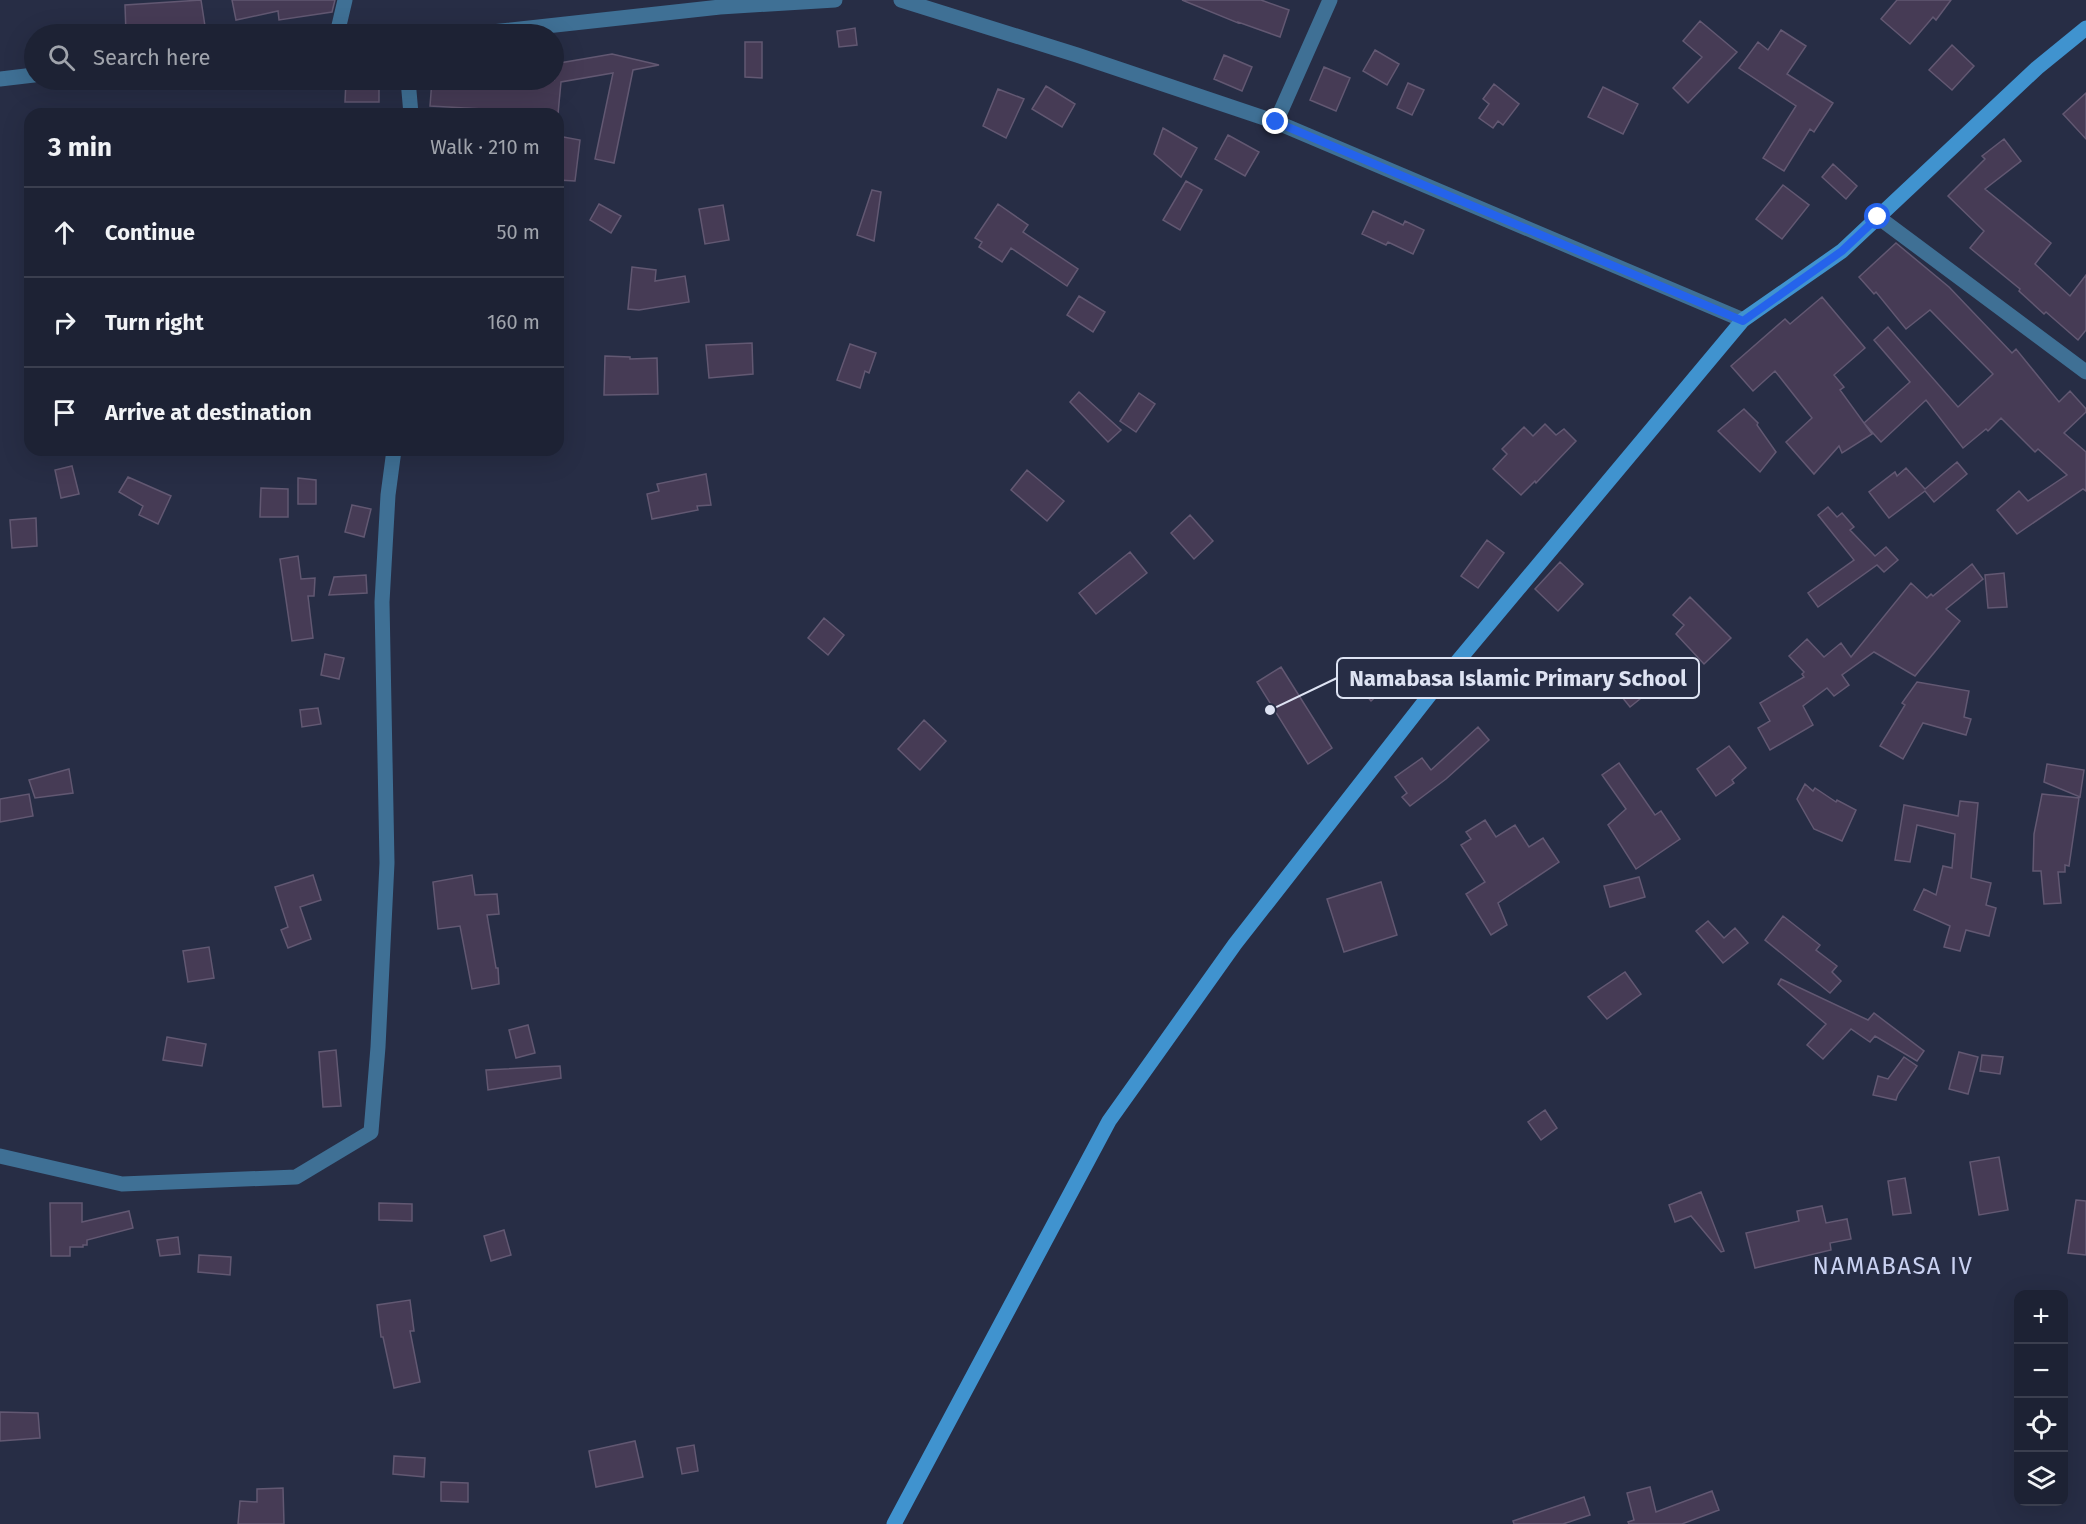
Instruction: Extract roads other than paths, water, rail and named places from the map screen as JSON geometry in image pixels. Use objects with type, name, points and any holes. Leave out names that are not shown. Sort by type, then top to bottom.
[{"type":"street","points":[[339,24],[345,0]]},
{"type":"street","points":[[564,24],[720,7],[835,0]]},
{"type":"street","points":[[901,0],[1077,55],[1276,122],[1743,321]]},
{"type":"street","points":[[1276,122],[1330,0]]},
{"type":"street","points":[[894,1524],[1109,1121],[1235,944],[1432,692],[1743,321],[1842,251],[2037,68],[2086,28]]},
{"type":"street","points":[[0,79],[24,76]]},
{"type":"street","points":[[409,90],[410,108]]},
{"type":"street","points":[[1878,217],[2086,372]]},
{"type":"street","points":[[0,1156],[122,1184],[296,1177],[371,1132],[378,1047],[387,863],[382,602],[388,495],[393,456]]},
{"type":"place","name":"Namabasa Islamic Primary School","points":[[1270,710]]},
{"type":"district","name":"NAMABASA IV","points":[[1893,1266]]}]
